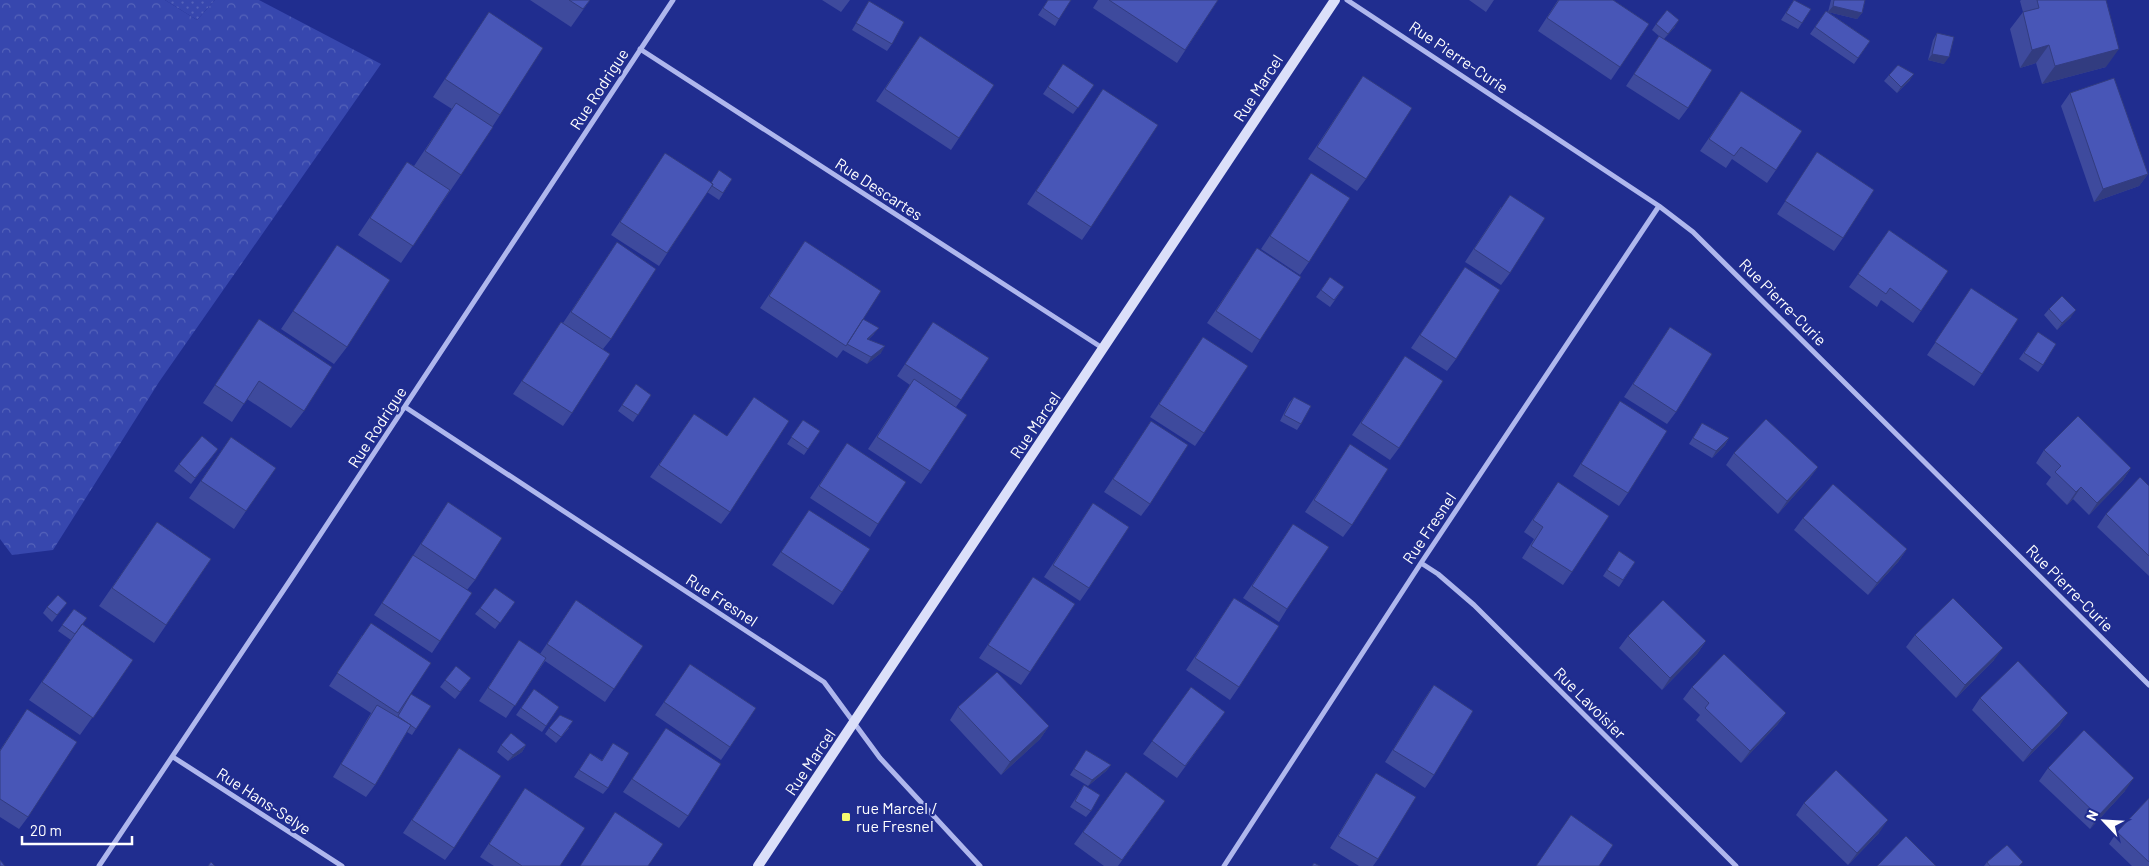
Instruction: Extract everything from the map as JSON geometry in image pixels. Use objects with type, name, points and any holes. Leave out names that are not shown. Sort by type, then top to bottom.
[{"type":"street","name":"Rue Rodrigue","points":[[99,866],[673,0]]},
{"type":"street","name":"Rue Marcel","points":[[758,866],[1335,0]]},
{"type":"street","name":"Rue Pierre-Curie","points":[[1348,0],[1659,206],[1710,248],[2149,685]]},
{"type":"street","name":"Rue Descartes","points":[[640,49],[1104,349]]},
{"type":"street","name":"Rue Fresnel","points":[[1224,866],[1421,563],[1659,206]]},
{"type":"street","name":"Rue Fresnel","points":[[405,407],[824,682],[880,758],[980,866]]},
{"type":"street","name":"Rue Lavoisier","points":[[1421,563],[1444,579],[1474,605],[1733,865]]},
{"type":"street","name":"Rue Hans-Selye","points":[[173,757],[342,866]]},
{"type":"green space","points":[[0,0],[165,0],[197,20],[215,0],[259,0],[381,64],[159,382],[53,550],[12,555],[0,539]]},
{"type":"green space","points":[[165,0],[215,0],[197,20]]},
{"type":"building","points":[[569,0],[590,0],[583,9]]},
{"type":"building","points":[[1048,0],[1071,0],[1059,19],[1043,8]]},
{"type":"building","points":[[1109,0],[1218,0],[1185,50]]},
{"type":"building","points":[[1559,0],[1613,0],[1649,24],[1620,67],[1547,18]]},
{"type":"building","points":[[1794,0],[1811,9],[1802,23],[1786,13]]},
{"type":"building","points":[[1834,0],[1865,0],[1862,13],[1833,6]]},
{"type":"building","points":[[2037,0],[2106,0],[2119,49],[2055,66],[2049,45],[2032,50],[2023,12],[2039,8]]},
{"type":"building","points":[[869,1],[904,22],[892,44],[856,23]]},
{"type":"building","points":[[1667,10],[1679,20],[1668,34],[1656,24]]},
{"type":"building","points":[[1826,11],[1870,41],[1858,58],[1815,27]]},
{"type":"building","points":[[489,12],[543,48],[500,115],[445,79]]},
{"type":"building","points":[[1937,33],[1954,37],[1949,57],[1932,54]]},
{"type":"building","points":[[920,36],[994,85],[959,138],[885,89]]},
{"type":"building","points":[[1659,36],[1712,70],[1688,108],[1634,74]]},
{"type":"building","points":[[1063,64],[1094,85],[1078,108],[1048,87]]},
{"type":"building","points":[[1898,65],[1914,74],[1901,87],[1889,75]]},
{"type":"building","points":[[1363,76],[1412,108],[1366,179],[1317,147]]},
{"type":"building","points":[[2114,78],[2148,174],[2103,189],[2070,93]]},
{"type":"building","points":[[1103,89],[1158,125],[1091,227],[1036,191]]},
{"type":"building","points":[[1741,91],[1802,131],[1776,170],[1741,147],[1734,156],[1709,139]]},
{"type":"building","points":[[456,103],[493,127],[461,175],[425,151]]},
{"type":"building","points":[[1817,152],[1874,190],[1843,238],[1785,201]]},
{"type":"building","points":[[665,153],[713,184],[667,253],[620,222]]},
{"type":"building","points":[[407,162],[450,190],[413,246],[370,218]]},
{"type":"building","points":[[719,170],[732,179],[723,193],[712,186],[713,184],[711,183]]},
{"type":"building","points":[[1311,173],[1350,198],[1309,262],[1270,236]]},
{"type":"building","points":[[1510,195],[1545,218],[1510,273],[1474,249]]},
{"type":"building","points":[[1889,230],[1948,271],[1921,311],[1890,288],[1886,294],[1858,274]]},
{"type":"building","points":[[805,241],[881,291],[846,346],[769,296]]},
{"type":"building","points":[[617,242],[656,269],[611,339],[571,312]]},
{"type":"building","points":[[337,245],[390,280],[347,347],[293,311]]},
{"type":"building","points":[[1257,248],[1301,277],[1260,340],[1216,311]]},
{"type":"building","points":[[1465,267],[1500,290],[1456,359],[1420,335]]},
{"type":"building","points":[[1330,277],[1344,287],[1334,300],[1321,290]]},
{"type":"building","points":[[1971,288],[2018,319],[1982,374],[1935,342]]},
{"type":"building","points":[[2062,296],[2076,310],[2062,323],[2049,309]]},
{"type":"building","points":[[259,319],[332,367],[304,411],[259,381],[244,404],[215,385]]},
{"type":"building","points":[[863,319],[879,328],[867,339],[885,346],[871,357],[847,344]]},
{"type":"building","points":[[561,322],[610,354],[572,413],[522,381]]},
{"type":"building","points":[[933,322],[989,358],[961,400],[905,364]]},
{"type":"building","points":[[1670,327],[1712,354],[1676,412],[1633,384]]},
{"type":"building","points":[[2038,332],[2056,344],[2043,365],[2024,353]]},
{"type":"building","points":[[1203,337],[1248,366],[1204,433],[1159,404]]},
{"type":"building","points":[[1405,356],[1443,381],[1399,448],[1361,423]]},
{"type":"building","points":[[914,379],[967,415],[930,471],[877,437]]},
{"type":"building","points":[[636,384],[651,395],[638,415],[622,405]]},
{"type":"building","points":[[754,397],[789,421],[730,512],[659,465],[694,414],[727,436]]},
{"type":"building","points":[[1294,397],[1311,406],[1301,424],[1284,415]]},
{"type":"building","points":[[1620,401],[1667,431],[1628,493],[1581,464]]},
{"type":"building","points":[[2078,416],[2131,468],[2097,503],[2081,487],[2076,492],[2055,472],[2061,466],[2044,450]]},
{"type":"building","points":[[1766,419],[1818,467],[1787,501],[1734,453]]},
{"type":"building","points":[[803,420],[820,431],[808,449],[791,437]]},
{"type":"building","points":[[1151,421],[1188,445],[1150,504],[1113,479]]},
{"type":"building","points":[[1702,423],[1729,438],[1716,451],[1693,438]]},
{"type":"building","points":[[202,436],[218,449],[195,478],[179,464]]},
{"type":"building","points":[[231,437],[276,468],[246,511],[201,481]]},
{"type":"building","points":[[847,443],[906,482],[878,524],[819,486]]},
{"type":"building","points":[[1350,444],[1388,469],[1352,525],[1314,500]]},
{"type":"building","points":[[2140,477],[2149,486],[2149,556],[2106,514]]},
{"type":"building","points":[[1558,482],[1609,516],[1572,572],[1531,546],[1543,527],[1533,520]]},
{"type":"building","points":[[1833,484],[1907,549],[1877,583],[1803,518]]},
{"type":"building","points":[[448,502],[502,538],[475,580],[421,544]]},
{"type":"building","points":[[1093,503],[1129,527],[1089,588],[1053,565]]},
{"type":"building","points":[[809,510],[870,549],[842,592],[781,552]]},
{"type":"building","points":[[157,522],[211,559],[166,625],[112,588]]},
{"type":"building","points":[[1293,524],[1329,547],[1287,609],[1252,586]]},
{"type":"building","points":[[1619,551],[1635,562],[1623,580],[1607,570]]},
{"type":"building","points":[[413,555],[472,593],[440,641],[382,603]]},
{"type":"building","points":[[1033,577],[1075,604],[1030,672],[988,645]]},
{"type":"building","points":[[495,588],[515,602],[500,623],[480,608]]},
{"type":"building","points":[[58,595],[67,603],[57,615],[47,607]]},
{"type":"building","points":[[1234,598],[1279,626],[1239,687],[1195,658]]},
{"type":"building","points":[[1953,598],[2003,648],[1965,685],[1915,635]]},
{"type":"building","points":[[576,600],[643,646],[614,689],[547,644]]},
{"type":"building","points":[[1663,600],[1706,641],[1670,678],[1628,636]]},
{"type":"building","points":[[74,609],[87,618],[75,634],[62,625]]},
{"type":"building","points":[[371,623],[431,663],[398,713],[337,673]]},
{"type":"building","points":[[82,624],[133,660],[93,718],[42,682]]},
{"type":"building","points":[[519,640],[546,658],[515,706],[488,688]]},
{"type":"building","points":[[1724,654],[1786,713],[1750,751],[1705,708],[1709,703],[1692,687]]},
{"type":"building","points":[[2018,661],[2068,713],[2032,750],[1980,698]]},
{"type":"building","points":[[690,664],[756,708],[730,747],[664,702]]},
{"type":"building","points":[[456,666],[471,678],[460,692],[445,680]]},
{"type":"building","points":[[997,672],[1049,726],[1010,762],[958,707]]},
{"type":"building","points":[[1434,685],[1473,711],[1434,775],[1393,750]]},
{"type":"building","points":[[1191,687],[1225,712],[1185,766],[1152,741]]},
{"type":"building","points":[[534,689],[559,707],[546,726],[521,708]]},
{"type":"building","points":[[411,694],[431,706],[416,729],[398,716]]},
{"type":"building","points":[[377,705],[411,725],[375,785],[341,764]]},
{"type":"building","points":[[27,709],[77,742],[28,817],[0,799],[0,751]]},
{"type":"building","points":[[560,715],[573,721],[561,737],[549,728]]},
{"type":"building","points":[[666,728],[721,764],[688,816],[632,779]]},
{"type":"building","points":[[2084,730],[2134,778],[2098,816],[2048,768]]},
{"type":"building","points":[[511,733],[526,745],[513,755],[501,745]]},
{"type":"building","points":[[613,743],[629,753],[608,788],[579,770],[590,753],[602,761]]},
{"type":"building","points":[[459,748],[501,776],[454,848],[412,820]]},
{"type":"building","points":[[1086,750],[1111,765],[1092,780],[1074,769]]},
{"type":"building","points":[[1836,770],[1888,820],[1857,853],[1804,803]]},
{"type":"building","points":[[1126,772],[1165,801],[1122,860],[1083,832]]},
{"type":"building","points":[[1376,773],[1416,797],[1378,859],[1338,836]]},
{"type":"building","points":[[1084,785],[1100,795],[1091,811],[1075,801]]},
{"type":"building","points":[[525,788],[585,828],[560,866],[522,866],[489,844]]},
{"type":"building","points":[[2149,798],[2149,862],[2117,832]]},
{"type":"building","points":[[615,812],[663,844],[648,866],[580,866]]},
{"type":"building","points":[[1571,815],[1613,845],[1599,866],[1536,866]]},
{"type":"building","points":[[1906,836],[1936,866],[1877,866]]},
{"type":"building","points":[[2007,845],[2023,862],[2019,866],[1990,866],[1987,862]]},
{"type":"place","name":"rue Marcel / rue Fresnel","points":[[846,817]]}]
